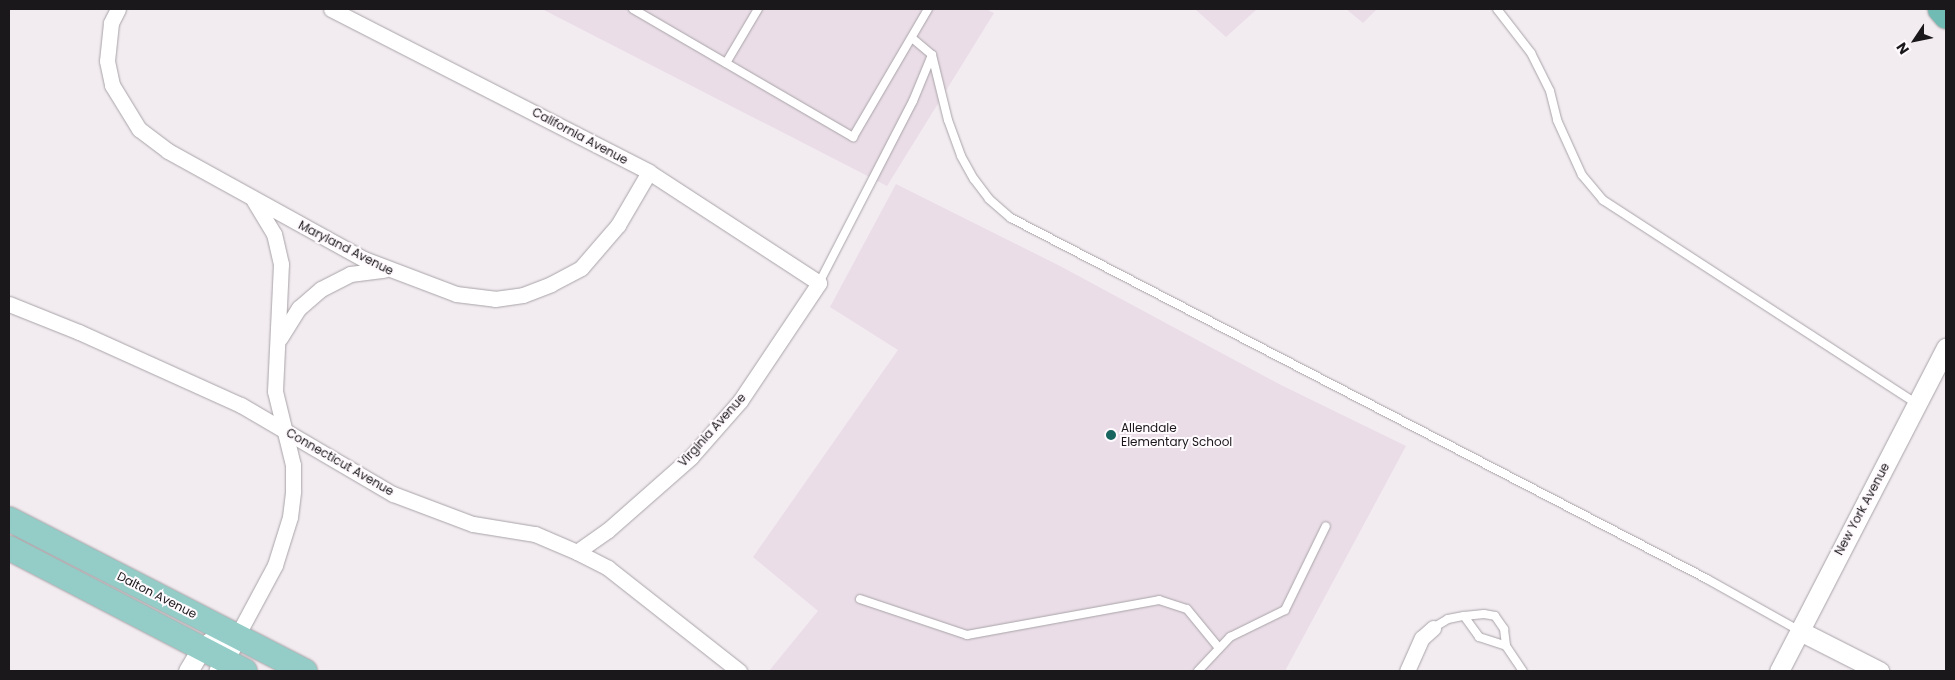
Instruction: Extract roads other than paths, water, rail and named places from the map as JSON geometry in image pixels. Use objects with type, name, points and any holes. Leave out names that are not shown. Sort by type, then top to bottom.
[{"type":"highway","points":[[1940,9],[1946,16]]},
{"type":"main road","name":"Dalton Avenue","points":[[9,519],[305,671]]},
{"type":"main road","points":[[9,548],[201,649],[221,666],[245,671]]},
{"type":"street","name":"Maryland Avenue","points":[[118,9],[112,23],[107,61],[112,85],[124,108],[140,129],[168,151],[252,198],[393,272],[456,294],[495,299],[523,295],[551,284],[581,268],[597,252],[618,225],[649,172]]},
{"type":"street","name":"California Avenue","points":[[331,9],[649,172],[819,283]]},
{"type":"street","points":[[221,666],[275,565],[290,517],[293,465],[275,391],[281,264],[274,234],[252,198]]},
{"type":"street","points":[[277,346],[289,320],[322,289],[350,274],[364,270],[393,272]]},
{"type":"street","name":"Virginia Avenue","points":[[577,552],[614,525],[691,456],[740,401],[819,283]]},
{"type":"street","name":"Connecticut Avenue","points":[[9,304],[158,366],[241,405],[394,494],[473,524],[535,534],[577,552],[608,568],[739,671]]},
{"type":"street","name":"New York Avenue","points":[[1779,671],[1946,348]]},
{"type":"street","points":[[1407,671],[1422,638],[1432,628]]},
{"type":"street","points":[[1800,631],[1879,671]]},
{"type":"street","points":[[188,671],[201,649],[218,637],[237,636]]},
{"type":"lane","points":[[633,9],[853,137],[928,9]]},
{"type":"lane","points":[[726,63],[758,9]]},
{"type":"lane","points":[[1497,9],[1531,53],[1550,91],[1557,120],[1582,175],[1603,200],[1917,404]]},
{"type":"lane","points":[[912,38],[932,55],[961,156],[989,199],[1011,218],[1707,579],[1800,631]]},
{"type":"lane","points":[[819,283],[913,101],[932,55]]},
{"type":"lane","points":[[1198,671],[1230,637],[1285,610],[1326,526]]},
{"type":"lane","points":[[860,599],[967,636],[1159,600],[1187,609],[1219,648]]},
{"type":"lane","points":[[1432,628],[1448,619],[1484,614],[1495,616],[1504,629],[1506,646],[1522,671]]},
{"type":"lane","points":[[1464,616],[1480,638],[1506,646]]},
{"type":"place","name":"Allendale Elementary School","points":[[1111,435]]}]
